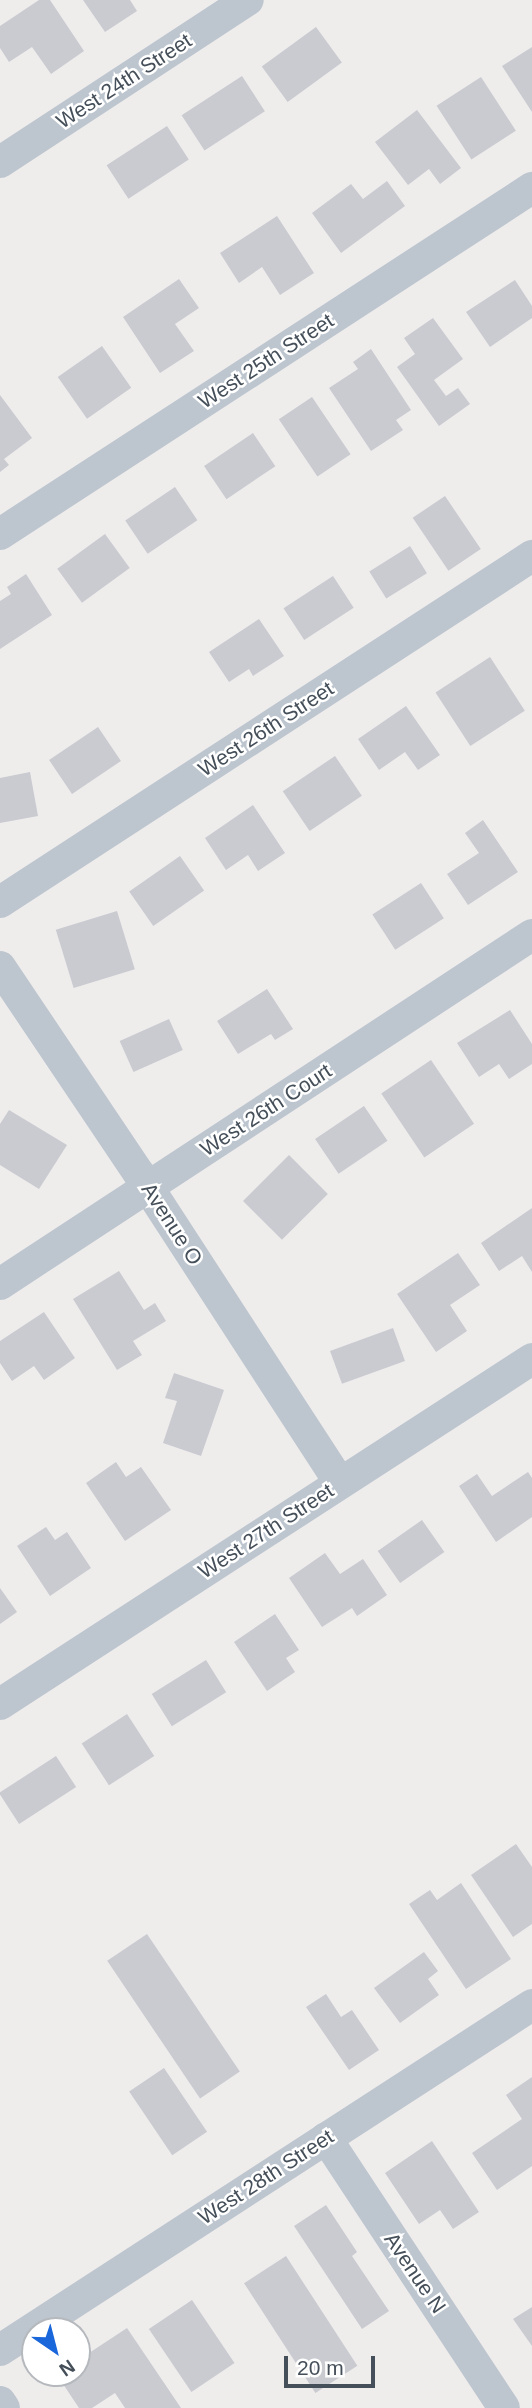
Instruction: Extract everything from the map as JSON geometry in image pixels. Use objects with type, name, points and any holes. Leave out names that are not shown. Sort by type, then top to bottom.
[{"type":"street","name":"West 24th Street","points":[[0,162],[248,0]]},
{"type":"street","name":"West 25th Street","points":[[0,534],[532,188]]},
{"type":"street","name":"West 26th Street","points":[[0,902],[532,556]]},
{"type":"street","name":"West 26th Court","points":[[0,1284],[144,1181],[532,919]]},
{"type":"street","name":"West 26th Court","points":[[0,1267],[144,1181],[532,935]]},
{"type":"street","name":"Avenue O","points":[[0,967],[144,1181],[340,1483]]},
{"type":"street","name":"West 27th Street","points":[[0,1704],[532,1359]]},
{"type":"street","name":"West 28th Street","points":[[0,2350],[532,2005]]},
{"type":"street","name":"Avenue N","points":[[326,2138],[505,2408]]},
{"type":"street","points":[[0,2402],[4,2408]]},
{"type":"building","points":[[39,0],[50,0],[84,51],[51,74],[32,47],[9,62],[0,48],[0,26]]},
{"type":"building","points":[[83,0],[130,0],[137,11],[105,32]]},
{"type":"building","points":[[316,27],[342,63],[288,102],[262,66]]},
{"type":"building","points":[[532,47],[532,112],[502,66]]},
{"type":"building","points":[[242,76],[265,111],[204,150],[182,115]]},
{"type":"building","points":[[481,77],[516,131],[471,160],[437,106]]},
{"type":"building","points":[[417,110],[461,168],[440,184],[429,169],[408,185],[375,142]]},
{"type":"building","points":[[167,126],[189,160],[128,199],[107,165]]},
{"type":"building","points":[[387,181],[405,206],[341,253],[312,213],[351,184],[363,199]]},
{"type":"building","points":[[277,216],[314,273],[280,295],[262,267],[239,283],[220,253]]},
{"type":"building","points":[[179,279],[199,308],[175,324],[194,351],[160,373],[123,317]]},
{"type":"building","points":[[515,280],[532,306],[532,318],[490,347],[466,312]]},
{"type":"building","points":[[433,318],[463,359],[434,380],[446,396],[458,388],[470,404],[439,426],[397,367],[415,354],[404,338]]},
{"type":"building","points":[[102,346],[131,388],[87,419],[58,377]]},
{"type":"building","points":[[371,349],[411,410],[396,420],[403,430],[371,451],[329,388],[358,369],[353,362]]},
{"type":"building","points":[[0,395],[32,438],[4,459],[9,465],[0,472]]},
{"type":"building","points":[[312,397],[351,454],[317,477],[279,419]]},
{"type":"building","points":[[253,433],[275,466],[226,499],[204,466]]},
{"type":"building","points":[[175,487],[197,520],[148,554],[125,521]]},
{"type":"building","points":[[445,496],[481,549],[448,571],[413,518]]},
{"type":"building","points":[[105,534],[130,568],[82,603],[57,569]]},
{"type":"building","points":[[410,546],[427,573],[386,599],[369,571]]},
{"type":"building","points":[[26,574],[52,615],[0,649],[0,601],[11,594],[7,587]]},
{"type":"building","points":[[333,576],[354,608],[304,640],[284,608]]},
{"type":"building","points":[[259,619],[284,656],[253,676],[249,669],[229,682],[209,652]]},
{"type":"building","points":[[490,657],[525,711],[470,746],[435,692]]},
{"type":"building","points":[[406,706],[440,755],[418,770],[405,752],[379,770],[358,739]]},
{"type":"building","points":[[98,727],[121,761],[72,794],[49,760]]},
{"type":"building","points":[[335,756],[362,796],[310,831],[283,791]]},
{"type":"building","points":[[30,772],[38,816],[0,823],[0,778]]},
{"type":"building","points":[[253,805],[285,853],[258,871],[248,855],[226,870],[205,838]]},
{"type":"building","points":[[483,820],[518,872],[468,905],[447,874],[479,853],[465,833]]},
{"type":"building","points":[[180,856],[204,890],[153,926],[129,892]]},
{"type":"building","points":[[421,883],[444,918],[395,950],[372,915]]},
{"type":"building","points":[[117,911],[135,969],[74,988],[56,930]]},
{"type":"building","points":[[267,989],[293,1029],[275,1040],[271,1034],[238,1054],[217,1021]]},
{"type":"building","points":[[510,1010],[532,1044],[532,1064],[509,1079],[499,1064],[479,1077],[457,1043]]},
{"type":"building","points":[[169,1019],[183,1050],[133,1072],[120,1041]]},
{"type":"building","points":[[431,1060],[474,1124],[424,1157],[381,1094]]},
{"type":"building","points":[[364,1106],[387,1141],[339,1174],[315,1139]]},
{"type":"building","points":[[9,1110],[67,1145],[39,1189],[0,1165],[0,1124]]},
{"type":"building","points":[[289,1155],[328,1194],[282,1240],[243,1201]]},
{"type":"building","points":[[532,1208],[532,1272],[522,1256],[499,1271],[481,1243]]},
{"type":"building","points":[[458,1253],[480,1285],[450,1305],[467,1331],[436,1352],[397,1294]]},
{"type":"building","points":[[119,1271],[144,1310],[155,1303],[166,1321],[133,1341],[142,1355],[117,1370],[73,1299]]},
{"type":"building","points":[[44,1312],[75,1358],[44,1380],[34,1366],[12,1381],[0,1363],[0,1341]]},
{"type":"building","points":[[393,1328],[405,1361],[342,1384],[330,1351]]},
{"type":"building","points":[[174,1373],[224,1390],[201,1456],[163,1443],[177,1401],[165,1398]]},
{"type":"building","points":[[116,1462],[126,1477],[141,1467],[171,1510],[125,1541],[86,1483]]},
{"type":"building","points":[[528,1472],[532,1478],[532,1517],[496,1542],[459,1486],[477,1474],[492,1496]]},
{"type":"building","points":[[422,1520],[444,1552],[400,1583],[378,1551]]},
{"type":"building","points":[[46,1527],[55,1540],[67,1532],[91,1568],[50,1596],[17,1546]]},
{"type":"building","points":[[325,1553],[340,1574],[363,1559],[387,1595],[357,1616],[352,1608],[322,1627],[289,1578]]},
{"type":"building","points":[[0,1588],[17,1612],[0,1624]]},
{"type":"building","points":[[275,1614],[299,1650],[286,1658],[295,1672],[267,1691],[234,1642]]},
{"type":"building","points":[[206,1660],[226,1692],[172,1726],[152,1694]]},
{"type":"building","points":[[127,1714],[154,1756],[109,1785],[82,1743]]},
{"type":"building","points":[[56,1756],[76,1787],[19,1824],[0,1792]]},
{"type":"building","points":[[516,1844],[532,1867],[532,1924],[513,1937],[471,1875]]},
{"type":"building","points":[[461,1883],[511,1959],[466,1989],[409,1904],[430,1890],[437,1900]]},
{"type":"building","points":[[147,1934],[240,2072],[200,2098],[107,1961]]},
{"type":"building","points":[[424,1952],[438,1971],[428,1979],[439,1995],[400,2023],[374,1988]]},
{"type":"building","points":[[326,1994],[341,2017],[352,2010],[379,2050],[349,2070],[306,2007]]},
{"type":"building","points":[[164,2068],[207,2132],[172,2155],[129,2091]]},
{"type":"building","points":[[532,2077],[532,2166],[497,2190],[472,2153],[522,2119],[506,2095]]},
{"type":"building","points":[[432,2141],[479,2212],[453,2229],[440,2210],[419,2224],[385,2173]]},
{"type":"building","points":[[326,2205],[357,2252],[352,2256],[389,2311],[362,2329],[294,2226]]},
{"type":"building","points":[[286,2256],[357,2366],[315,2393],[244,2283]]},
{"type":"building","points":[[192,2300],[234,2363],[191,2392],[149,2329]]},
{"type":"building","points":[[532,2307],[532,2346],[513,2319]]},
{"type":"building","points":[[127,2328],[181,2408],[125,2408],[115,2393],[92,2408],[79,2408],[65,2387],[91,2387],[91,2352]]}]
